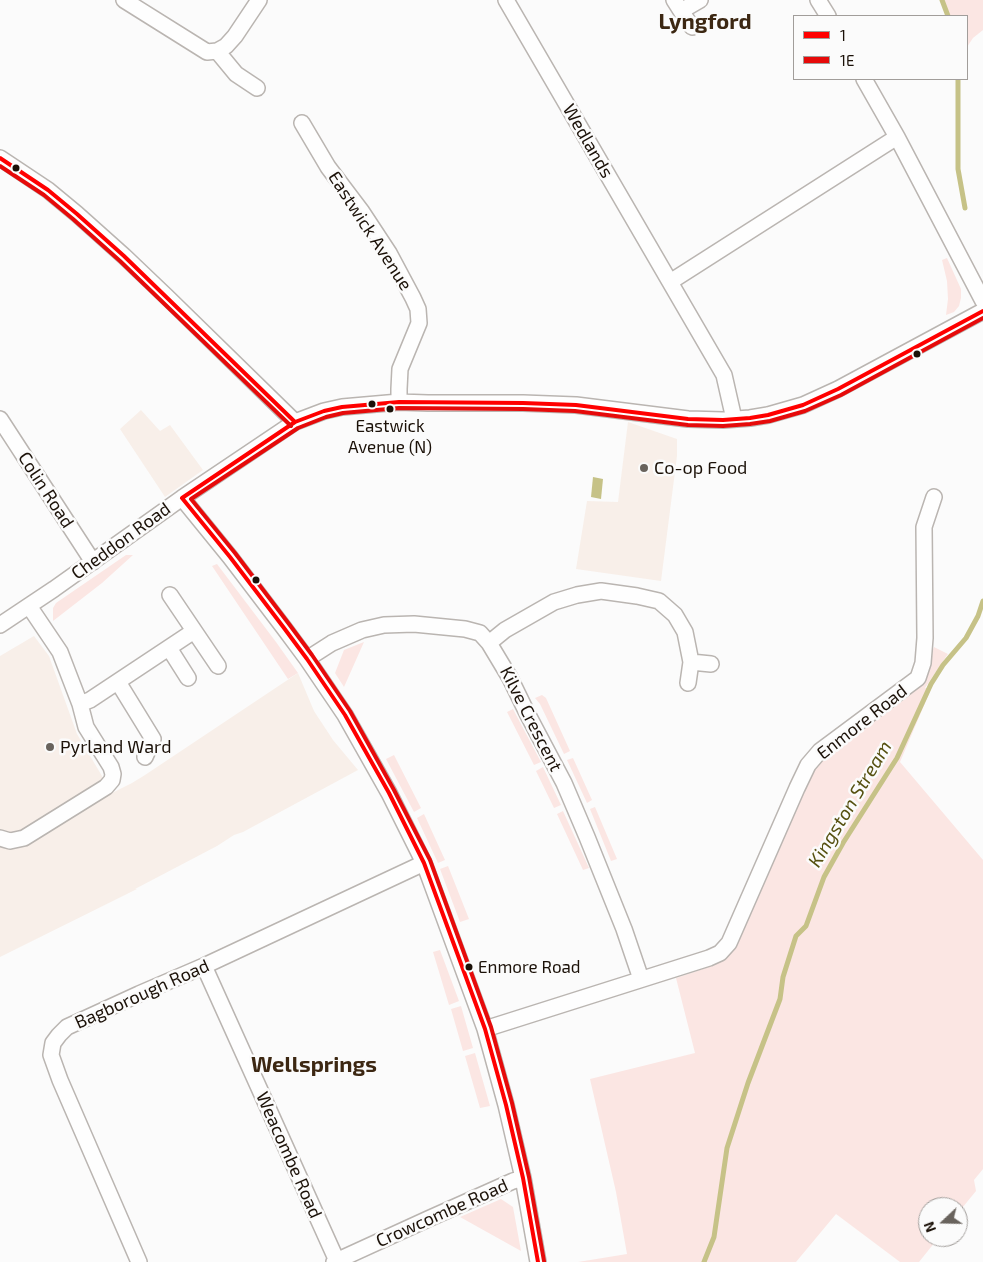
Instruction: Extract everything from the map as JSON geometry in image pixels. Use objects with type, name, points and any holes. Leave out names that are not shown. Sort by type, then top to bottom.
[{"type":"street","points":[[124,0],[207,52],[217,51],[226,46],[259,0]]},
{"type":"street","name":"Wedlands","points":[[506,0],[724,375],[734,419]]},
{"type":"street","points":[[692,27],[678,6],[700,0]]},
{"type":"street","points":[[818,0],[827,15]]},
{"type":"street","points":[[217,51],[236,74],[257,88]]},
{"type":"street","points":[[865,80],[897,137],[983,301]]},
{"type":"street","name":"Eastwick Avenue","points":[[302,123],[328,167],[362,212],[389,253],[418,309],[418,322],[400,369],[399,402]]},
{"type":"street","points":[[670,282],[897,137]]},
{"type":"street","points":[[0,158],[48,190],[98,232],[168,297],[295,422]]},
{"type":"street","name":"Cheddon Road","points":[[0,625],[295,422],[324,411],[342,407],[399,402],[523,403],[576,405],[688,419],[734,419],[768,415],[803,405],[845,386],[983,310]]},
{"type":"street","name":"Colin Road","points":[[0,418],[93,562]]},
{"type":"street","points":[[182,498],[225,550],[307,659],[345,715],[389,793],[424,863],[485,1029],[506,1105],[523,1178],[538,1262]]},
{"type":"street","name":"Enmore Road","points":[[485,1029],[709,958],[720,953],[729,943],[808,765],[820,751],[918,678],[923,663],[925,638],[924,527],[934,498]]},
{"type":"street","points":[[489,643],[505,630],[554,602],[577,595],[601,591],[637,596],[660,601],[675,615],[686,632],[691,662],[688,683]]},
{"type":"street","points":[[170,596],[218,666]]},
{"type":"street","points":[[0,838],[10,841],[24,838],[106,787],[114,774],[86,726],[80,704],[60,652],[29,606]]},
{"type":"street","name":"Kilve Crescent","points":[[307,659],[332,643],[362,630],[384,625],[414,624],[465,629],[480,634],[489,643],[510,678],[564,783],[624,928],[641,979]]},
{"type":"street","points":[[80,704],[90,700],[194,631]]},
{"type":"street","points":[[169,648],[188,678]]},
{"type":"street","points":[[691,662],[711,664]]},
{"type":"street","points":[[118,682],[153,739],[145,757]]},
{"type":"street","name":"Bagborough Road","points":[[139,1262],[50,1055],[53,1043],[58,1035],[68,1027],[204,966],[424,863]]},
{"type":"street","name":"Weacombe Road","points":[[204,966],[336,1261]]},
{"type":"street","name":"Crowcombe Road","points":[[336,1261],[523,1178]]},
{"type":"shaded area","points":[[944,0],[983,0],[983,30],[973,38],[968,46],[968,15],[949,15]]},
{"type":"shaded area","points":[[947,258],[961,289],[961,298],[959,306],[954,312],[946,315],[948,299],[947,281],[942,260]]},
{"type":"shaded area","points":[[141,410],[160,431],[170,425],[203,470],[165,497],[120,429]]},
{"type":"shaded area","points":[[628,422],[677,439],[677,456],[661,581],[576,569],[587,501],[618,502]]},
{"type":"shaded area","points":[[593,477],[603,479],[601,499],[591,497]]},
{"type":"shaded area","points":[[126,555],[133,555],[102,583],[53,621],[53,608],[56,603]]},
{"type":"shaded area","points":[[217,564],[298,673],[288,679],[212,566]]},
{"type":"shaded area","points":[[34,636],[49,656],[77,734],[102,776],[108,795],[145,775],[298,673],[314,711],[333,740],[358,770],[135,889],[137,889],[0,957],[0,656]]},
{"type":"shaded area","points":[[364,642],[344,687],[335,673],[344,650]]},
{"type":"shaded area","points":[[934,647],[948,654],[925,688],[931,689],[900,762],[983,860],[983,1169],[974,1180],[976,1191],[968,1201],[968,1197],[918,1197],[918,1247],[931,1247],[919,1262],[900,1262],[836,1214],[796,1262],[578,1262],[627,1254],[616,1192],[590,1079],[695,1053],[676,978],[715,965],[727,957],[815,766],[826,755],[922,678]]},
{"type":"shaded area","points":[[542,695],[546,698],[570,751],[564,754],[540,704],[535,698]]},
{"type":"shaded area","points":[[513,709],[541,762],[534,765],[507,712]]},
{"type":"shaded area","points":[[394,755],[421,808],[414,812],[386,759]]},
{"type":"shaded area","points":[[573,758],[592,800],[587,803],[567,760]]},
{"type":"shaded area","points":[[543,767],[561,805],[554,808],[536,771]]},
{"type":"shaded area","points":[[595,807],[617,859],[611,861],[590,809]]},
{"type":"shaded area","points":[[563,811],[589,868],[583,870],[557,814]]},
{"type":"shaded area","points":[[424,814],[445,860],[438,863],[417,818]]},
{"type":"shaded area","points":[[448,866],[469,919],[460,922],[440,869]]},
{"type":"shaded area","points":[[440,950],[459,1001],[449,1005],[433,952]]},
{"type":"shaded area","points":[[461,1006],[473,1048],[463,1051],[451,1009]]},
{"type":"shaded area","points":[[475,1053],[490,1106],[480,1108],[465,1056]]},
{"type":"shaded area","points":[[501,1199],[513,1207],[521,1251],[460,1217]]},
{"type":"waterway","name":"Kingston Stream","points":[[942,0],[948,15]]},
{"type":"waterway","name":"Kingston Stream","points":[[958,80],[958,169],[965,208]]},
{"type":"waterway","name":"Kingston Stream","points":[[704,1262],[714,1237],[727,1148],[748,1083],[780,999],[783,977],[796,936],[806,926],[824,877],[843,843],[897,758],[931,684],[943,665],[966,638],[978,616],[983,601]]},
{"type":"transit line","name":"1","points":[[0,158],[48,190],[124,256],[295,422]]},
{"type":"transit line","name":"1E","points":[[0,166],[44,195],[73,219],[120,261],[291,426]]},
{"type":"transit line","name":"1","points":[[538,1262],[523,1178],[506,1105],[485,1029],[424,863],[389,793],[345,715],[284,628],[182,498],[295,422],[324,411],[342,407],[399,402],[523,403],[576,405],[688,419],[723,420],[750,418],[803,405],[838,389],[983,311]]},
{"type":"transit line","name":"1E","points":[[544,1261],[529,1177],[512,1103],[491,1027],[430,860],[350,711],[289,624],[191,499],[298,428],[326,417],[343,413],[399,408],[523,409],[575,411],[688,425],[723,426],[770,421],[805,411],[841,395],[983,318]]},
{"type":"place","name":"Eastwick Avenue (N)","points":[[390,409]]},
{"type":"place","name":"Co-op Food","points":[[644,468]]},
{"type":"place","name":"Pyrland Ward","points":[[50,747]]},
{"type":"place","name":"Enmore Road","points":[[469,967]]},
{"type":"district","name":"Lyngford","points":[[705,22]]},
{"type":"district","name":"Wellsprings","points":[[314,1065]]}]
